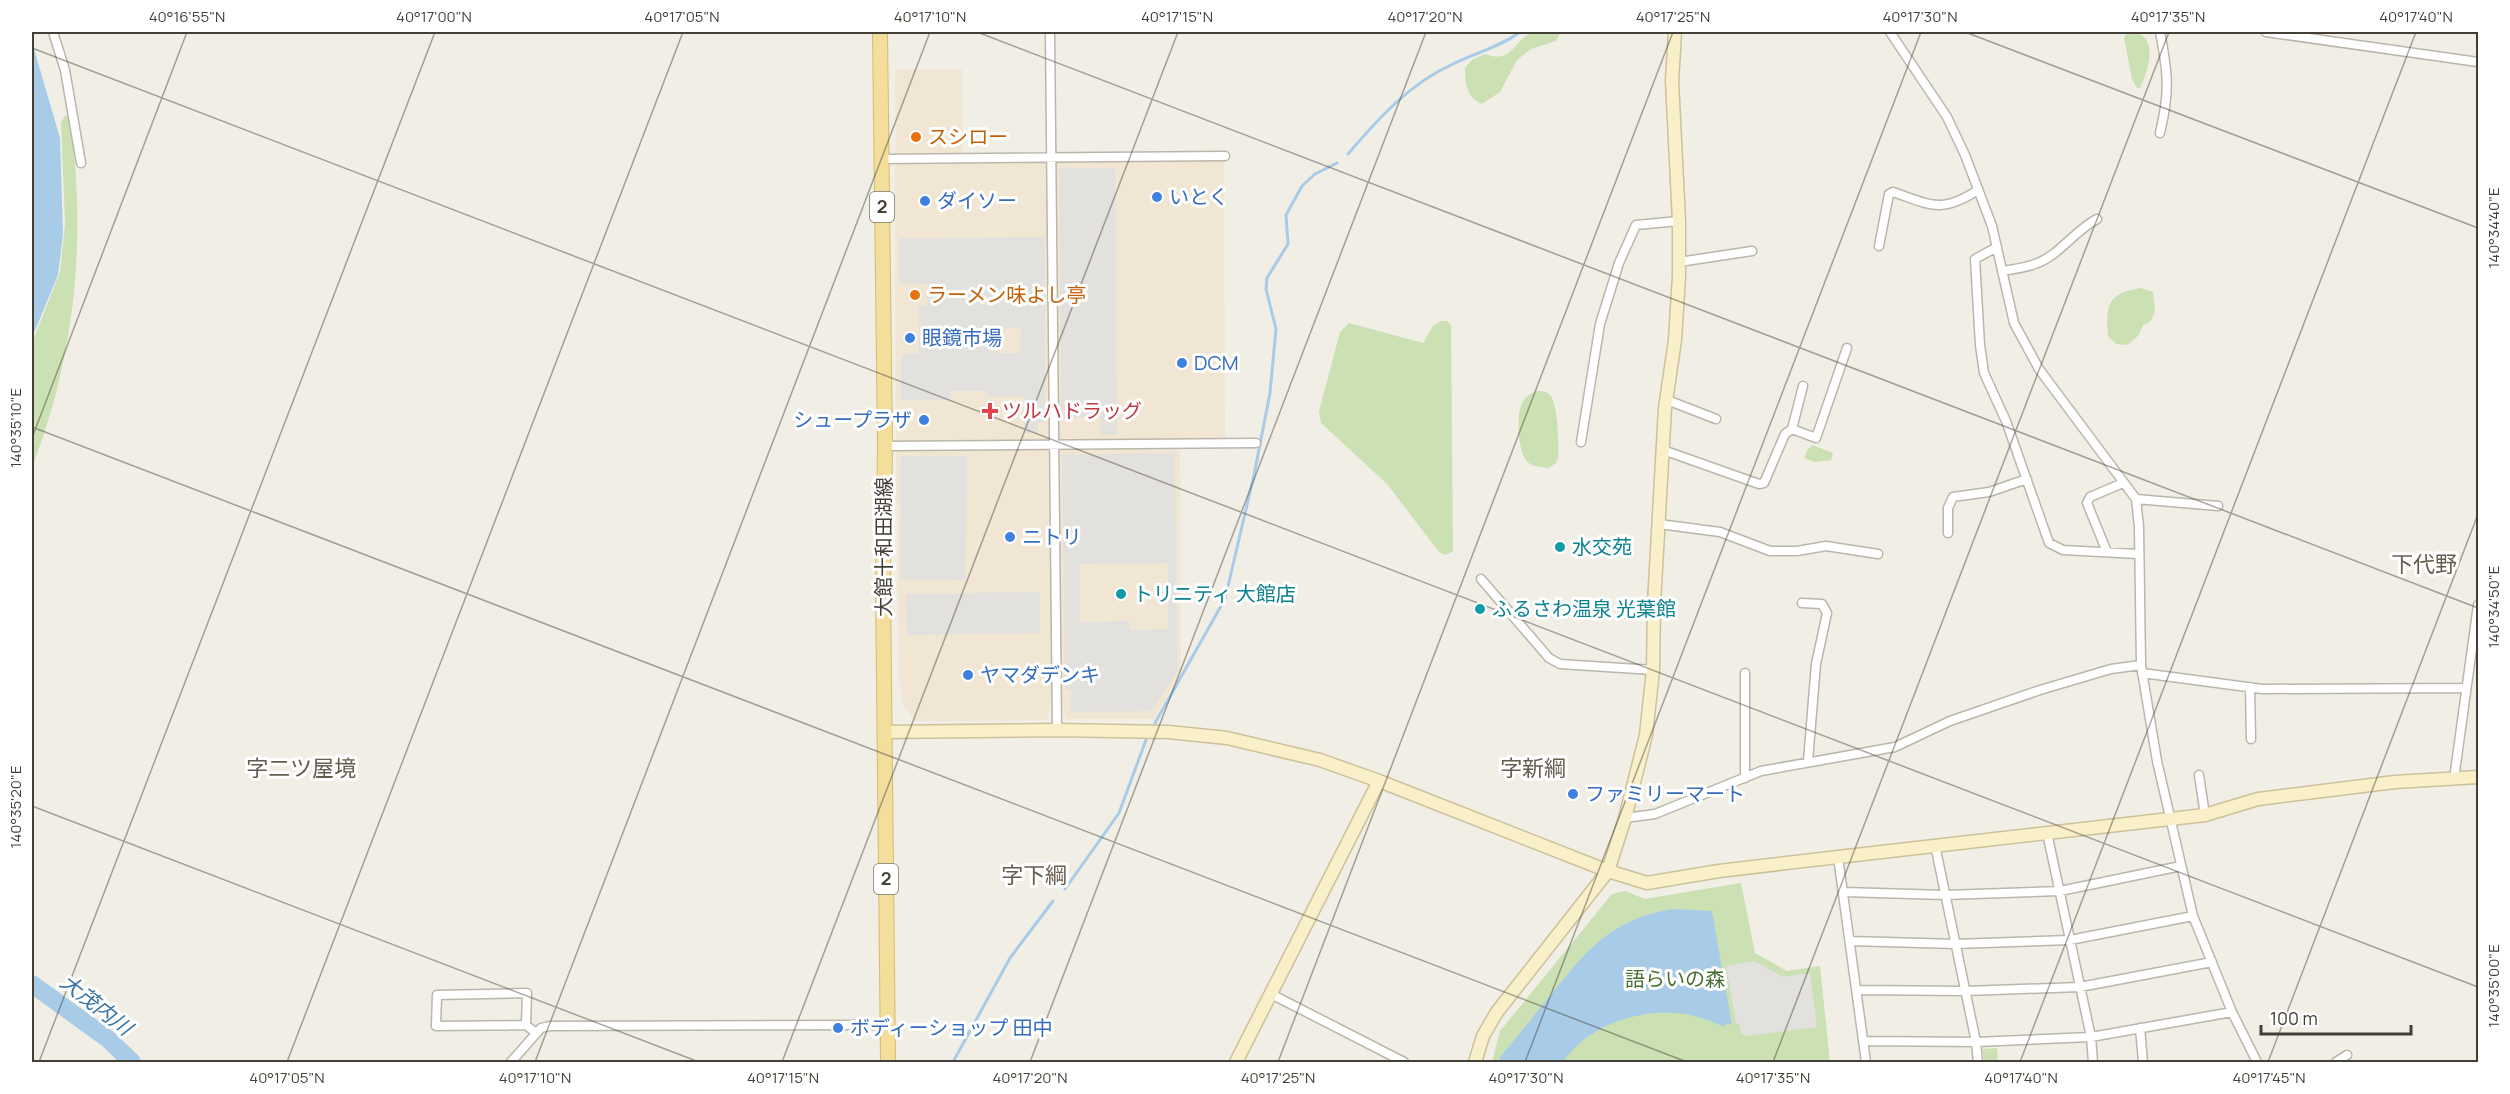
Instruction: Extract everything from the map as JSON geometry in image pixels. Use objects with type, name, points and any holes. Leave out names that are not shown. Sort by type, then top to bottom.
[{"type":"main road","name":"大館十和田湖線","points":[[880,32],[888,1062]]},
{"type":"street","points":[[53,32],[65,70],[81,163]]},
{"type":"street","points":[[1050,32],[1057,730]]},
{"type":"street","points":[[1473,1061],[1483,1036],[1497,1012],[1608,872],[1625,818],[1646,735],[1653,670],[1654,604],[1666,400],[1676,340],[1679,221],[1672,81],[1675,32]]},
{"type":"street","points":[[1890,32],[1947,117],[1992,226],[2014,323],[2038,369],[2136,500],[2139,518],[2141,669],[2170,820],[2193,916],[2232,1012],[2256,1062],[2246,1062]]},
{"type":"street","points":[[2160,32],[2167,67],[2168,100],[2160,133]]},
{"type":"street","points":[[2266,32],[2478,62]]},
{"type":"street","points":[[881,159],[1225,156]]},
{"type":"street","points":[[1879,246],[1889,194],[1893,192],[1921,203],[1946,205],[1959,202],[1978,190]]},
{"type":"street","points":[[2002,271],[2042,261],[2097,219]]},
{"type":"street","points":[[1581,442],[1600,324],[1619,263],[1636,225],[1679,221]]},
{"type":"street","points":[[1997,247],[1975,259],[1984,373],[2006,421],[2049,543],[2063,550],[2138,554]]},
{"type":"street","points":[[1679,262],[1752,251]]},
{"type":"street","points":[[1792,429],[1816,438],[1847,348]]},
{"type":"street","points":[[1663,450],[1759,484],[1764,483],[1785,434],[1792,429],[1803,386]]},
{"type":"street","points":[[1666,400],[1716,419]]},
{"type":"street","points":[[885,446],[1256,443]]},
{"type":"street","points":[[1948,532],[1948,508],[1953,496],[1989,492],[2026,479]]},
{"type":"street","points":[[2107,552],[2087,503],[2090,497],[2123,483]]},
{"type":"street","points":[[2136,500],[2218,506]]},
{"type":"street","points":[[1659,524],[1720,532],[1770,550],[1797,551],[1826,546],[1878,554]]},
{"type":"street","points":[[1481,579],[1549,658],[1560,664],[1653,670]]},
{"type":"street","points":[[1802,603],[1822,604],[1827,613],[1816,664],[1808,761]]},
{"type":"street","points":[[2454,780],[2478,605]]},
{"type":"street","points":[[1625,818],[1655,814],[1761,771],[1895,747],[1950,722],[2040,690],[2111,669],[2141,669],[2250,687],[2349,691],[2466,688]]},
{"type":"street","points":[[1745,673],[1745,777]]},
{"type":"street","points":[[2250,687],[2251,739]]},
{"type":"street","points":[[885,732],[1057,730],[1169,732],[1227,738],[1320,760],[1379,781],[1608,872],[1647,883],[1719,871],[2170,820],[2205,815],[2258,800],[2395,782],[2478,777]]},
{"type":"street","points":[[2199,775],[2205,815]]},
{"type":"street","points":[[1236,1062],[1379,781]]},
{"type":"street","points":[[2048,833],[2091,1037],[2093,1062]]},
{"type":"street","points":[[1935,845],[1966,991],[1978,1062]]},
{"type":"street","points":[[1838,857],[1858,990],[1866,1062]]},
{"type":"street","points":[[1844,892],[1945,895],[2060,891],[2181,866]]},
{"type":"street","points":[[1850,941],[1956,944],[2070,940],[2193,916]]},
{"type":"street","points":[[1858,990],[1966,991],[2080,987],[2212,962]]},
{"type":"street","points":[[526,1025],[526,993],[437,994],[436,1026],[526,1025],[536,1033]]},
{"type":"street","points":[[1271,994],[1404,1062]]},
{"type":"street","points":[[1864,1041],[1976,1042],[2091,1037],[2232,1012]]},
{"type":"street","points":[[511,1062],[541,1028],[550,1026],[887,1025]]},
{"type":"street","points":[[2140,1028],[2143,1062]]},
{"type":"street","points":[[2336,1062],[2347,1055]]},
{"type":"shaded area","points":[[962,69],[963,154],[896,154],[895,70]]},
{"type":"shaded area","points":[[1224,161],[1225,441],[1057,442],[1056,162]]},
{"type":"shaded area","points":[[1049,163],[1049,438],[1046,441],[896,442],[895,164]]},
{"type":"shaded area","points":[[1059,168],[1115,168],[1117,435],[1101,435],[1100,417],[1061,417]]},
{"type":"shaded area","points":[[1045,237],[1045,422],[1038,423],[1038,433],[1024,433],[1024,397],[988,397],[987,391],[951,391],[951,400],[901,400],[901,354],[919,353],[919,306],[928,305],[928,284],[899,283],[899,238]],"holes":[[[996,328],[1021,328],[1020,353],[995,353]]]},
{"type":"shaded area","points":[[1058,449],[1178,450],[1180,455],[1181,672],[1154,719],[1066,719],[1061,695]]},
{"type":"shaded area","points":[[1048,450],[1052,659],[1051,700],[1047,720],[915,721],[902,702],[899,674],[896,451]]},
{"type":"shaded area","points":[[1175,453],[1177,672],[1151,711],[1071,712],[1071,690],[1065,690],[1062,455]],"holes":[[[1168,563],[1168,629],[1130,630],[1129,621],[1080,622],[1080,564]]]},
{"type":"shaded area","points":[[901,456],[967,456],[965,580],[900,579]]},
{"type":"shaded area","points":[[1040,592],[1040,633],[907,635],[906,594]]},
{"type":"shaded area","points":[[1754,961],[1783,977],[1810,973],[1817,1027],[1745,1036],[1741,1033],[1739,1023],[1736,1024],[1726,966]]},
{"type":"green space","points":[[1535,32],[1561,32],[1556,41],[1531,49],[1517,60],[1500,92],[1482,104],[1473,98],[1466,84],[1465,74],[1465,68],[1472,60],[1485,54],[1502,56],[1527,35]]},
{"type":"green space","points":[[2127,32],[2138,33],[2145,38],[2150,52],[2147,71],[2140,88],[2137,88],[2132,79],[2124,38]]},
{"type":"green space","points":[[66,115],[70,121],[77,209],[77,253],[73,297],[58,383],[47,426],[32,467],[32,343],[60,272],[65,223],[61,122]]},
{"type":"green space","points":[[2141,288],[2153,292],[2155,312],[2150,322],[2143,325],[2139,335],[2127,345],[2116,344],[2108,336],[2107,316],[2111,302],[2122,293]]},
{"type":"green space","points":[[1441,321],[1447,321],[1451,325],[1453,551],[1446,555],[1439,552],[1387,484],[1321,423],[1319,411],[1340,332],[1349,323],[1423,343],[1433,326]]},
{"type":"green space","points":[[1536,391],[1550,395],[1556,415],[1558,457],[1556,463],[1549,468],[1530,464],[1522,453],[1520,445],[1518,426],[1520,409],[1525,399]]},
{"type":"green space","points":[[1812,445],[1833,453],[1831,460],[1815,462],[1804,458],[1808,448]]},
{"type":"green space","name":"語らいの森","points":[[1741,883],[1755,953],[1787,971],[1820,966],[1830,1062],[1492,1062],[1500,1031],[1612,894],[1625,891],[1645,899]]},
{"type":"green space","points":[[1997,1048],[1998,1062],[1984,1062],[1983,1049]]},
{"type":"water","points":[[32,42],[60,138],[63,234],[58,275],[32,338]]},
{"type":"water","points":[[1674,909],[1712,911],[1732,1025],[1727,1023],[1725,1027],[1685,1014],[1651,1014],[1633,1017],[1601,1029],[1574,1049],[1563,1062],[1500,1062],[1500,1057],[1566,976],[1604,937],[1635,919]]},
{"type":"waterway","points":[[1348,154],[1383,115],[1423,81],[1520,32]]},
{"type":"waterway","points":[[1155,723],[1225,599],[1254,475],[1270,393],[1276,329],[1266,289],[1267,278],[1288,244],[1286,215],[1302,186],[1315,174],[1337,163]]},
{"type":"waterway","points":[[1065,889],[1119,813],[1146,740]]},
{"type":"waterway","points":[[953,1062],[1010,958],[1053,901]]},
{"type":"waterway","name":"大茂内川","points":[[32,984],[108,1039],[132,1062]]},
{"type":"place","name":"スシロー","points":[[916,137]]},
{"type":"place","name":"いとく","points":[[1157,197]]},
{"type":"place","name":"ダイソー","points":[[925,201]]},
{"type":"place","name":"ラーメン味よし亭","points":[[915,295]]},
{"type":"place","name":"眼鏡市場","points":[[910,338]]},
{"type":"place","name":"DCM","points":[[1182,363]]},
{"type":"place","name":"ツルハドラッグ","points":[[990,411]]},
{"type":"place","name":"シュープラザ","points":[[924,420]]},
{"type":"place","name":"ニトリ","points":[[1010,537]]},
{"type":"place","name":"水交苑","points":[[1560,547]]},
{"type":"place","name":"トリニティ 大館店","points":[[1121,594]]},
{"type":"place","name":"ふるさわ温泉 光葉館","points":[[1480,609]]},
{"type":"place","name":"ヤマダデンキ","points":[[968,675]]},
{"type":"place","name":"ファミリーマート","points":[[1573,794]]},
{"type":"place","name":"ボディーショップ 田中","points":[[838,1028]]},
{"type":"district","name":"下代野","points":[[2424,564]]},
{"type":"district","name":"字二ツ屋境","points":[[301,768]]},
{"type":"district","name":"字新綱","points":[[1533,768]]},
{"type":"district","name":"字下綱","points":[[1034,875]]}]
